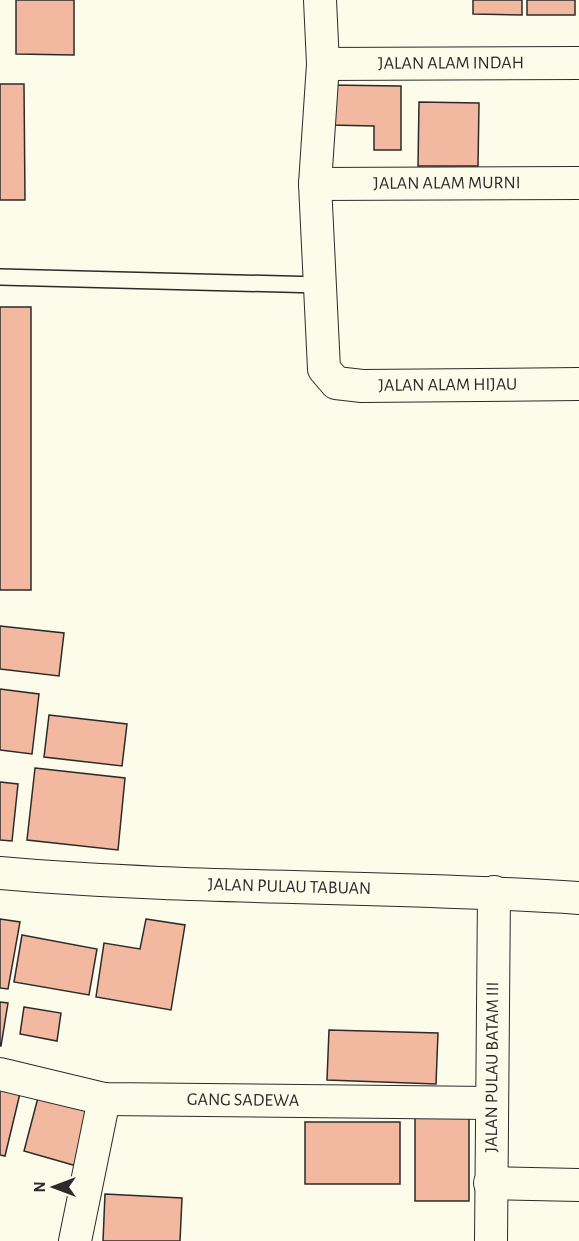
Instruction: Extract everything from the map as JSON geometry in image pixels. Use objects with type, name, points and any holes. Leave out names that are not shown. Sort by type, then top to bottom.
[{"type":"street","points":[[320,0],[323,64],[315,184],[320,285]]},
{"type":"street","name":"JALAN ALAM INDAH","points":[[323,64],[579,63]]},
{"type":"street","name":"JALAN ALAM MURNI","points":[[315,184],[579,183]]},
{"type":"street","name":"JALAN ALAM HIJAU","points":[[320,285],[324,369],[336,383],[362,386],[579,384]]},
{"type":"street","name":"JALAN PULAU TABUAN","points":[[0,873],[96,881],[494,892],[579,898]]},
{"type":"street","name":"JALAN PULAU BATAM III","points":[[491,1241],[490,1103],[494,892]]},
{"type":"street","name":"GANG SADEWA","points":[[0,1074],[104,1099],[490,1103]]},
{"type":"street","points":[[75,1241],[104,1099]]},
{"type":"street","points":[[490,1183],[579,1185]]},
{"type":"lane","points":[[0,277],[320,285]]},
{"type":"building","points":[[16,0],[74,0],[74,55],[16,54]]},
{"type":"building","points":[[473,0],[522,0],[522,15],[473,14]]},
{"type":"building","points":[[527,0],[575,0],[575,15],[527,15]]},
{"type":"building","points":[[0,84],[24,84],[25,200],[0,200]]},
{"type":"building","points":[[329,85],[401,86],[401,150],[374,150],[374,126],[329,125]]},
{"type":"building","points":[[419,102],[479,103],[478,166],[418,166]]},
{"type":"building","points":[[0,307],[31,307],[31,590],[0,590]]},
{"type":"building","points":[[0,626],[64,633],[59,676],[0,669]]},
{"type":"building","points":[[0,689],[39,694],[32,754],[0,750]]},
{"type":"building","points":[[49,715],[127,724],[122,766],[44,757]]},
{"type":"building","points":[[35,768],[125,778],[118,850],[27,840]]},
{"type":"building","points":[[0,782],[18,784],[12,841],[0,840]]},
{"type":"building","points":[[0,919],[20,922],[8,989],[0,988]]},
{"type":"building","points":[[146,919],[185,925],[171,1010],[96,997],[104,943],[140,949]]},
{"type":"building","points":[[22,935],[97,949],[89,995],[14,982]]},
{"type":"building","points":[[0,1002],[8,1003],[1,1046],[0,1046]]},
{"type":"building","points":[[24,1007],[61,1013],[57,1041],[20,1034]]},
{"type":"building","points":[[329,1030],[438,1033],[436,1084],[327,1080]]},
{"type":"building","points":[[0,1080],[22,1085],[5,1156],[0,1155]]},
{"type":"building","points":[[40,1090],[96,1106],[80,1167],[24,1151]]},
{"type":"building","points":[[415,1117],[469,1117],[469,1201],[415,1201]]},
{"type":"building","points":[[305,1122],[400,1122],[400,1184],[305,1184]]},
{"type":"building","points":[[105,1194],[182,1198],[180,1241],[103,1241]]}]
